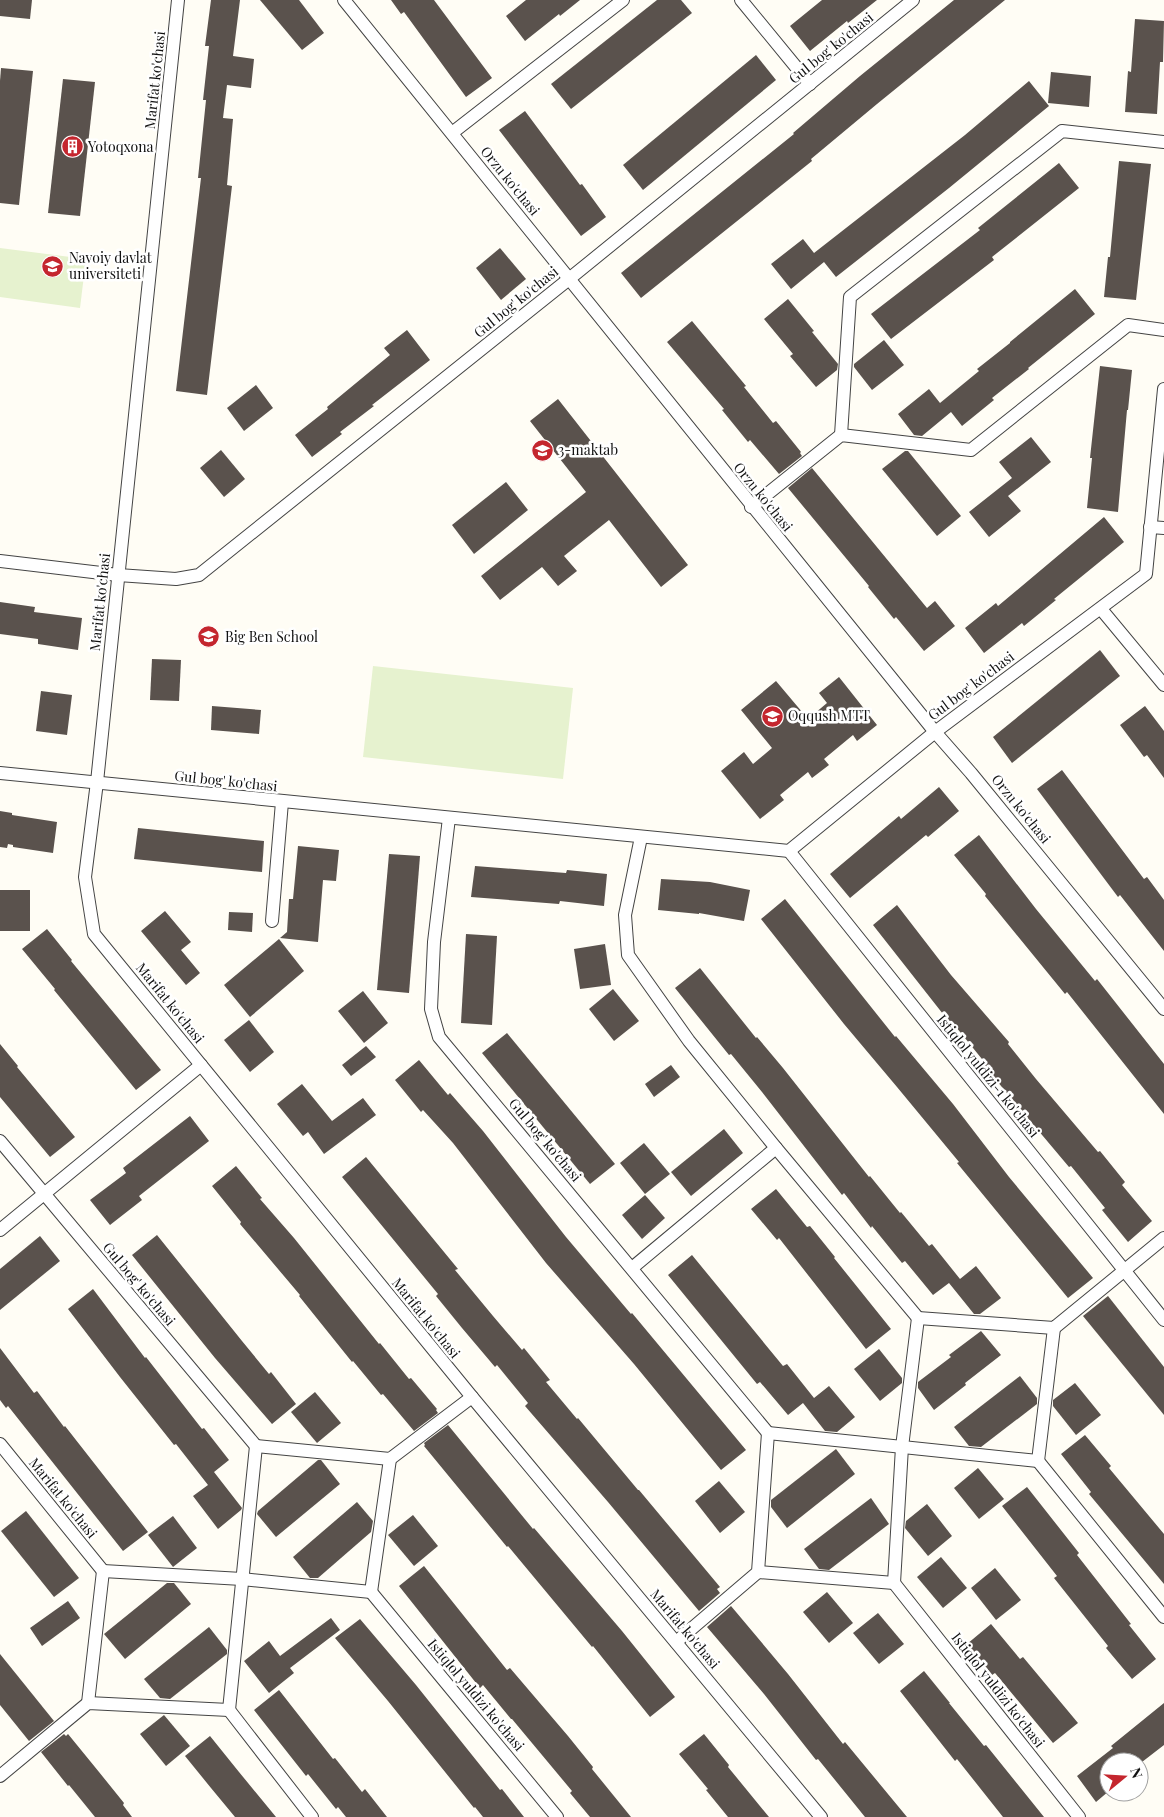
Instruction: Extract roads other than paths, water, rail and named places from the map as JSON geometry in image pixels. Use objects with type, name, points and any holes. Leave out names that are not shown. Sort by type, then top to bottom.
[{"type":"street","name":"Marifat ko'chasi","points":[[178,0],[97,782],[85,878],[94,934],[472,1397],[821,1817]]},
{"type":"street","name":"Orzu ko'chasi","points":[[344,0],[751,507],[1164,1009]]},
{"type":"street","points":[[452,133],[623,0]]},
{"type":"street","points":[[741,0],[810,84]]},
{"type":"street","name":"Gul bog' ko'chasi","points":[[0,561],[118,575],[176,579],[199,575],[569,279],[913,0]]},
{"type":"street","points":[[841,435],[850,297],[1062,131],[1164,142]]},
{"type":"street","points":[[751,507],[841,435],[971,450],[1128,326],[1164,330]]},
{"type":"street","name":"Gul bog' ko'chasi","points":[[0,774],[788,851],[935,732],[1146,574],[1164,389]]},
{"type":"street","points":[[1150,527],[1164,528]]},
{"type":"street","points":[[1101,609],[1164,685]]},
{"type":"street","points":[[272,921],[282,802]]},
{"type":"street","name":"Gul bog' ko'chasi","points":[[449,818],[434,942],[431,1009],[440,1037],[768,1433]]},
{"type":"street","points":[[641,837],[625,915],[628,955],[689,1041],[918,1318],[1054,1328]]},
{"type":"street","name":"Istiqlol yuldizi-1 ko'chasi","points":[[788,851],[1164,1320]]},
{"type":"street","points":[[0,1230],[201,1065]]},
{"type":"street","name":"Gul bog' ko'chasi","points":[[0,1141],[256,1446]]},
{"type":"street","points":[[632,1268],[776,1148]]},
{"type":"street","points":[[1038,1462],[1054,1328],[1164,1238]]},
{"type":"street","points":[[676,1642],[758,1572],[894,1582],[902,1447],[918,1318]]},
{"type":"street","points":[[312,1817],[229,1710],[256,1446],[390,1459],[472,1397]]},
{"type":"street","points":[[758,1572],[768,1433],[1038,1462],[1164,1617]]},
{"type":"street","name":"Marifat ko'chasi","points":[[0,1444],[103,1571]]},
{"type":"street","points":[[88,1703],[103,1571],[242,1579],[371,1592],[390,1459]]},
{"type":"street","name":"Istiqlol yuldizi ko'chasi","points":[[894,1582],[1079,1817]]},
{"type":"street","name":"Istiqlol yuldizi ko'chasi","points":[[371,1592],[557,1817]]},
{"type":"street","points":[[0,1776],[88,1703],[229,1710]]},
{"type":"place","name":"Yotoqxona","points":[[72,147]]},
{"type":"place","name":"Navoiy davlat universiteti","points":[[53,266]]},
{"type":"place","name":"3-maktab","points":[[542,450]]},
{"type":"place","name":"Big Ben School","points":[[209,637]]},
{"type":"place","name":"Oqqush MTT","points":[[772,716]]}]
